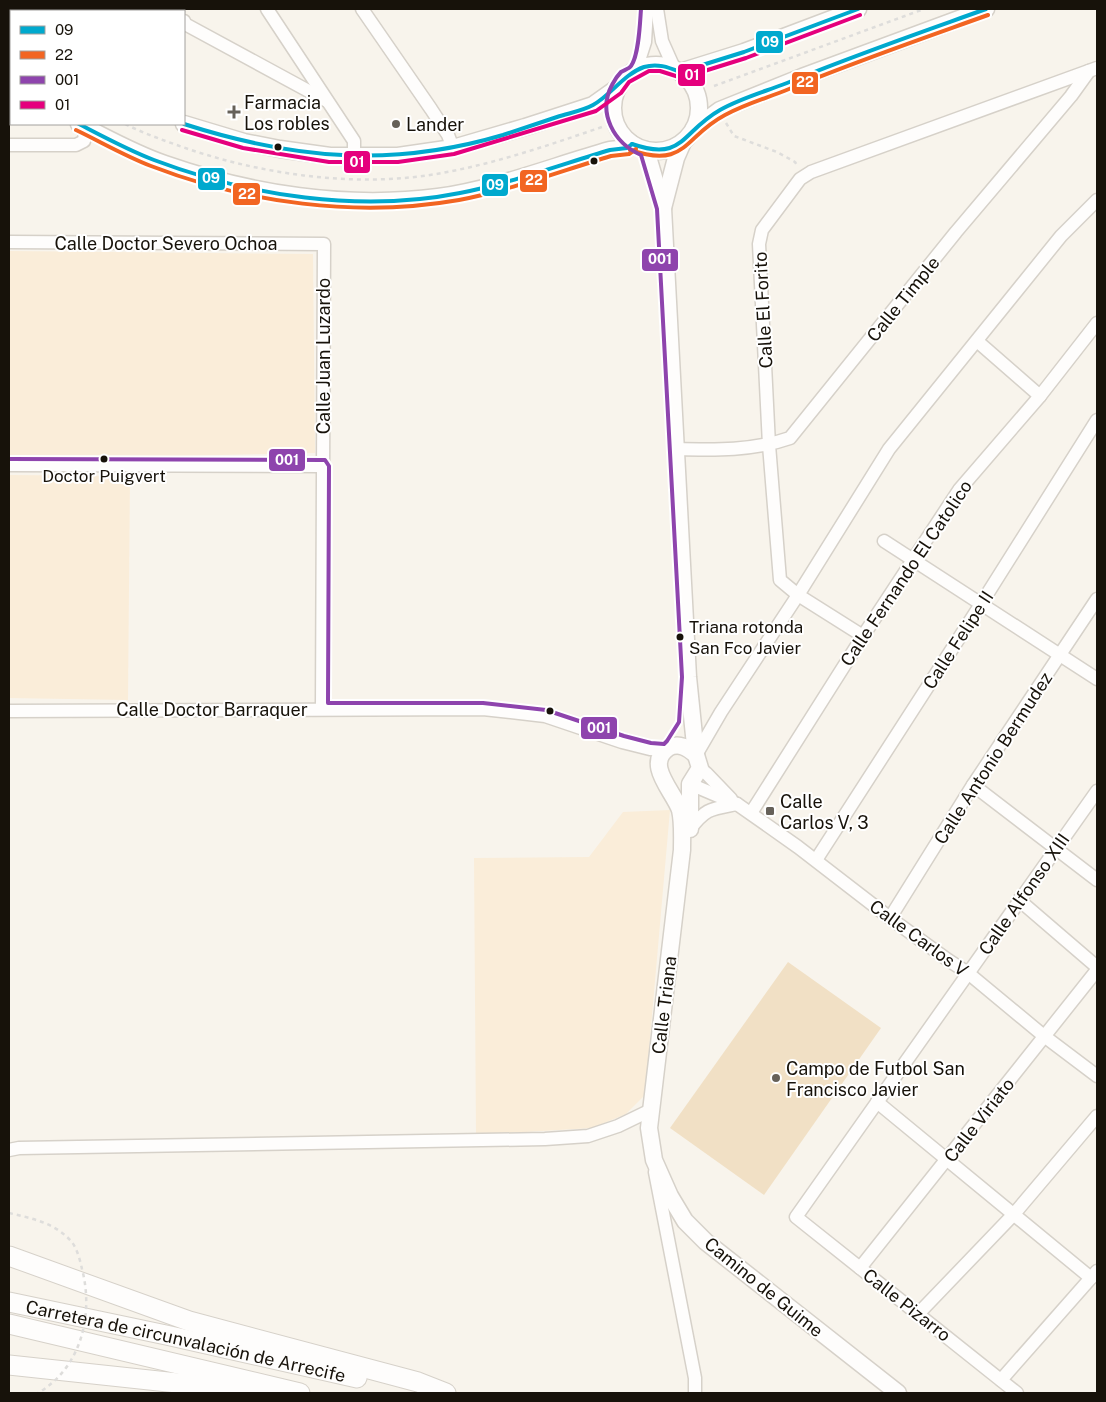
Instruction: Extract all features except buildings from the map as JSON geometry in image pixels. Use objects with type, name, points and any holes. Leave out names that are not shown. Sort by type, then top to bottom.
[{"type":"highway","points":[[9,1256],[189,1321],[418,1382],[446,1393]]},
{"type":"highway","name":"Carretera de circunvalación de Arrecife","points":[[9,1302],[166,1335],[421,1393]]},
{"type":"highway","name":"Carretera de circunvalación de Arrecife","points":[[9,1324],[300,1393]]},
{"type":"highway","points":[[9,1365],[196,1385],[246,1393]]},
{"type":"main road","points":[[677,70],[744,52],[858,9]]},
{"type":"main road","points":[[682,850],[690,829],[690,784],[698,762],[688,677],[663,208],[676,158],[683,142],[694,129],[720,110],[802,77],[986,9]]},
{"type":"main road","points":[[663,208],[639,147],[621,133],[614,118],[613,103],[618,88],[625,77],[648,65],[661,65],[677,70],[690,80],[697,92],[700,105],[694,129]]},
{"type":"main road","points":[[185,124],[244,142],[280,149],[330,156],[398,156],[453,148],[525,127],[593,105],[618,88]]},
{"type":"main road","points":[[81,125],[164,164],[227,183],[290,196],[326,200],[395,200],[438,197],[493,185],[610,150],[639,147],[667,150],[683,142]]},
{"type":"main road","points":[[682,850],[680,811],[663,778],[659,761],[685,724],[688,677]]},
{"type":"main road","points":[[669,748],[686,746],[698,762]]},
{"type":"main road","points":[[663,778],[678,787],[690,784]]},
{"type":"main road","name":"Calle Triana","points":[[654,1160],[649,1128],[682,850]]},
{"type":"main road","name":"Camino de Guime","points":[[654,1160],[670,1196],[685,1221],[706,1242],[898,1393]]},
{"type":"street","points":[[267,9],[354,141],[354,156]]},
{"type":"street","points":[[362,9],[431,109],[448,135],[453,148]]},
{"type":"street","points":[[370,21],[376,9]]},
{"type":"street","points":[[636,70],[645,42],[647,9]]},
{"type":"street","points":[[657,9],[662,41],[677,70]]},
{"type":"street","points":[[185,23],[330,102]]},
{"type":"street","name":"Calle El Forito","points":[[863,636],[798,595],[780,580],[769,445],[759,244],[762,230],[800,179],[811,172],[1093,69]]},
{"type":"street","name":"Calle Timple","points":[[676,449],[713,450],[769,445],[790,438],[956,232],[1093,69]]},
{"type":"street","points":[[9,145],[76,145],[84,141],[85,133],[80,125]]},
{"type":"street","points":[[698,762],[721,712],[798,595],[890,449],[1061,236],[1097,200]]},
{"type":"street","name":"Calle Doctor Severo Ochoa","points":[[9,242],[324,244]]},
{"type":"street","name":"Calle Juan Luzardo","points":[[322,709],[324,244]]},
{"type":"street","name":"Calle Fernando El Catolico","points":[[751,813],[863,636],[959,490],[1040,396],[1097,323]]},
{"type":"street","points":[[977,341],[1040,396]]},
{"type":"street","name":"Calle Felipe II","points":[[816,860],[1097,420]]},
{"type":"street","points":[[9,465],[323,466]]},
{"type":"street","points":[[884,540],[1097,679]]},
{"type":"street","name":"Calle Antonio Bermudez","points":[[890,918],[973,785],[1097,599]]},
{"type":"street","name":"Calle Doctor Barraquer","points":[[9,711],[483,709],[545,716],[622,742],[650,749],[669,748]]},
{"type":"street","name":"Calle Doctor Barraquer","points":[[622,742],[651,759],[663,778]]},
{"type":"street","name":"Calle Carlos V","points":[[698,762],[706,773],[737,804]]},
{"type":"street","name":"Calle Carlos V","points":[[690,784],[737,804],[751,813],[816,860],[890,918],[968,973],[1044,1036],[1097,1076]]},
{"type":"street","points":[[973,785],[1097,880]]},
{"type":"street","name":"Calle Alfonso XIII","points":[[796,1218],[1097,791]]},
{"type":"street","points":[[690,829],[702,814],[710,809],[737,804]]},
{"type":"street","points":[[1019,900],[1097,969]]},
{"type":"street","name":"Calle Viriato","points":[[860,1268],[948,1160],[1097,969]]},
{"type":"street","points":[[877,1102],[1014,1214],[1094,1275],[1001,1380]]},
{"type":"street","points":[[9,1150],[19,1148],[102,1146],[387,1143],[544,1139],[588,1136],[618,1126],[651,1110]]},
{"type":"street","points":[[918,1314],[1014,1214],[1097,1116]]},
{"type":"street","points":[[654,1160],[662,1215],[694,1378],[695,1393]]},
{"type":"street","name":"Calle Pizarro","points":[[796,1218],[1017,1393]]},
{"type":"path","points":[[714,86],[924,9]]},
{"type":"path","points":[[724,120],[734,136],[777,152],[795,162],[806,176]]},
{"type":"path","points":[[9,1213],[43,1221],[72,1242],[80,1259],[85,1280],[86,1322],[76,1352],[62,1374],[38,1393]]},
{"type":"shaded area","points":[[9,251],[313,254],[315,453],[130,457],[9,456]]},
{"type":"shaded area","points":[[9,475],[130,476],[128,700],[9,698]]},
{"type":"shaded area","points":[[670,810],[645,1095],[626,1114],[592,1128],[476,1135],[474,858],[589,857],[623,812]]},
{"type":"shaded area","name":"Campo de Futbol San Francisco Javier","points":[[788,962],[881,1028],[764,1195],[670,1128]]},
{"type":"transit line","name":"001","points":[[9,459],[325,460],[329,466],[328,703],[483,703],[546,710],[624,736],[651,743],[664,744],[679,722],[682,677],[657,209],[641,155],[631,150],[616,135],[607,116],[606,106],[614,82],[621,72],[630,67],[634,61],[639,38],[641,9]]},
{"type":"transit line","name":"09","points":[[680,72],[744,52],[858,9]]},
{"type":"transit line","name":"09","points":[[632,144],[649,149],[672,147],[681,142],[707,119],[736,102],[986,9]]},
{"type":"transit line","name":"01","points":[[182,130],[243,148],[329,162],[398,162],[454,154],[596,111],[621,93],[629,82],[649,71],[660,71],[682,78],[746,58],[860,15]]},
{"type":"transit line","name":"22","points":[[630,150],[649,155],[663,156],[674,153],[683,148],[711,124],[740,108],[863,60],[988,15]]},
{"type":"transit line","name":"09","points":[[185,124],[224,136],[304,152],[343,155],[422,152],[503,135],[584,109],[600,101],[630,74],[644,67],[667,67],[680,72]]},
{"type":"transit line","name":"09","points":[[81,125],[135,152],[190,173],[266,192],[344,201],[422,199],[460,193],[517,179],[610,150],[627,148],[632,144]]},
{"type":"transit line","name":"22","points":[[76,130],[141,162],[188,179],[264,198],[342,207],[420,205],[459,200],[517,186],[611,156],[629,154],[636,149]]},
{"type":"place","name":"Farmacia Los robles","points":[[234,112]]},
{"type":"place","name":"Lander","points":[[396,124]]},
{"type":"place","name":"Doctor Puigvert","points":[[104,459]]},
{"type":"place","name":"Triana rotonda San Fco Javier","points":[[680,637]]},
{"type":"place","name":"Calle Carlos V, 3","points":[[770,811]]},
{"type":"place","name":"Campo de Futbol San Francisco Javier","points":[[776,1078]]}]
